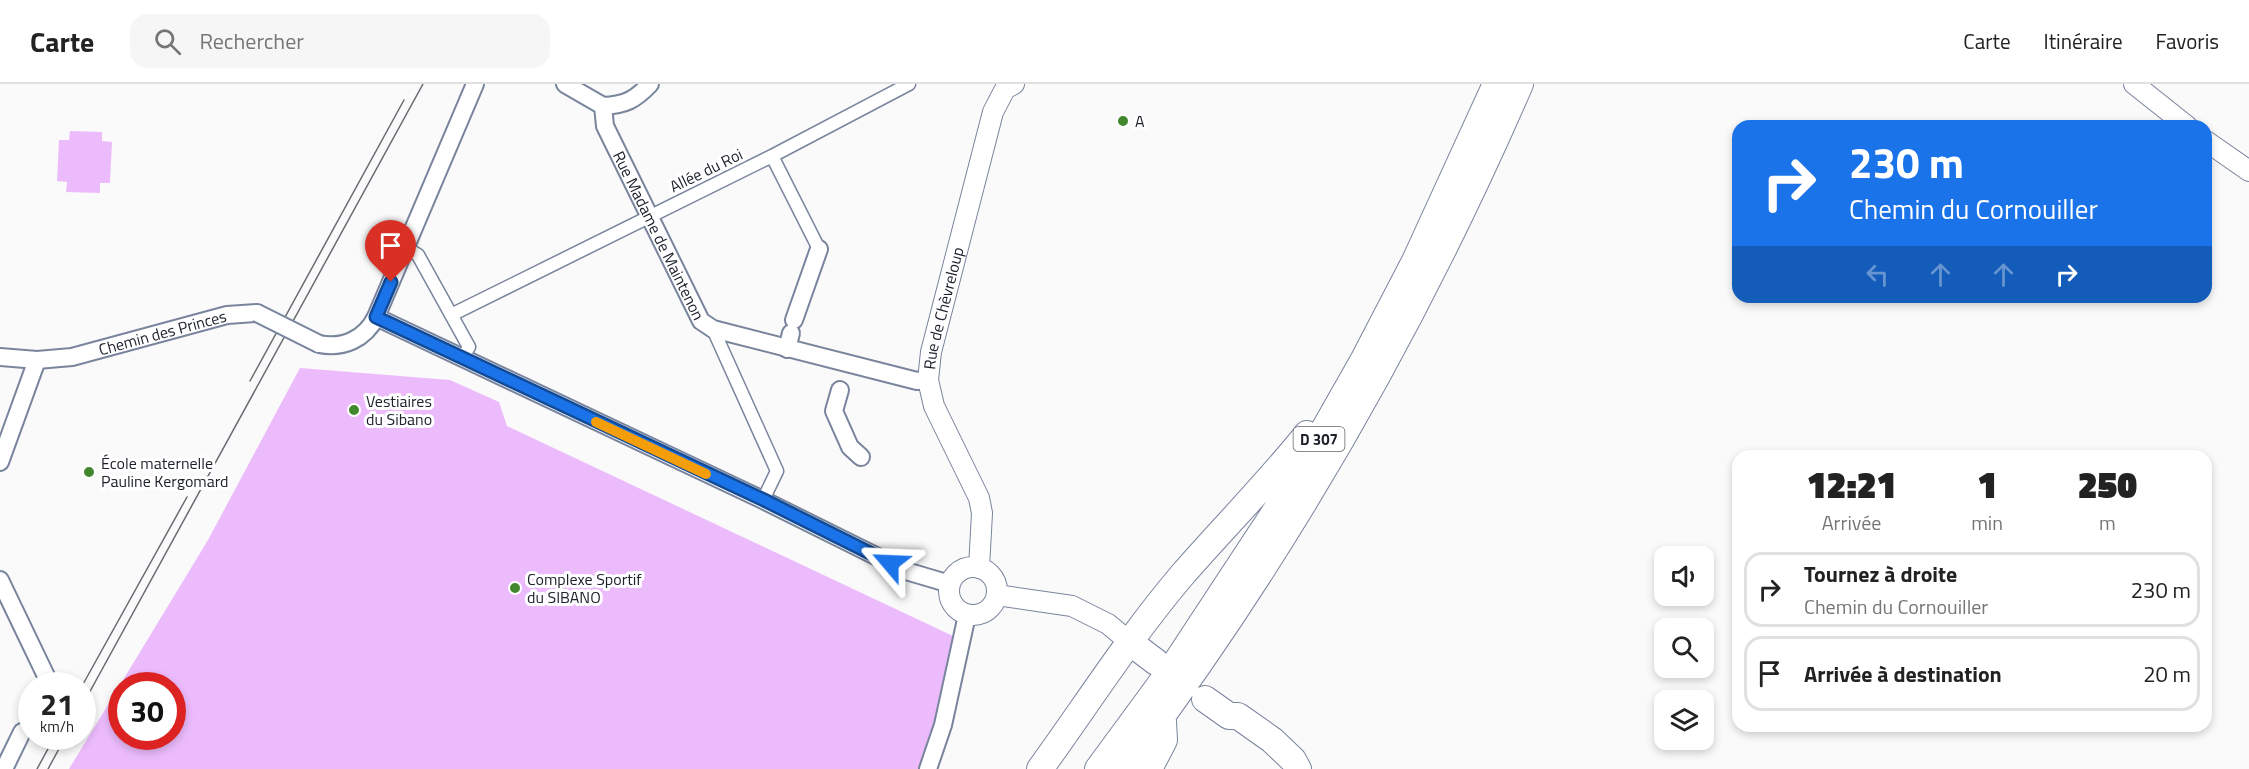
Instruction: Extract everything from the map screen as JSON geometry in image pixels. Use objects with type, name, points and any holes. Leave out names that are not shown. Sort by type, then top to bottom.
[{"type":"main road","name":"D 307","points":[[1098,769],[1173,667],[1292,486],[1357,370],[1414,261],[1496,84]]},
{"type":"main road","name":"D 307","points":[[1123,769],[1163,717],[1308,495],[1379,372],[1432,273],[1520,84]]},
{"type":"main road","points":[[1041,769],[1182,574],[1275,475],[1357,370]]},
{"type":"main road","points":[[1131,643],[1156,662]]},
{"type":"main road","points":[[1205,699],[1229,716],[1232,724],[1264,749],[1281,769]]},
{"type":"main road","points":[[1229,716],[1238,716],[1272,740],[1293,760],[1298,769]]},
{"type":"main road","name":"D 307","points":[[1149,769],[1164,740],[1163,717]]},
{"type":"street","points":[[475,84],[376,317],[677,462],[764,500],[906,571],[950,584]]},
{"type":"street","points":[[565,84],[603,106],[629,102],[650,84]]},
{"type":"street","name":"Allée du Roi","points":[[452,315],[772,156],[909,84]]},
{"type":"street","points":[[2134,84],[2179,120]]},
{"type":"street","name":"Rue de Chèvreloup","points":[[979,568],[982,513],[979,498],[934,406],[928,380],[931,352],[991,122],[1006,86]]},
{"type":"street","name":"Rue Madame de Maintenon","points":[[603,106],[605,126],[651,215],[701,321],[713,329],[791,334],[844,378],[928,380]]},
{"type":"street","points":[[2212,145],[2249,171]]},
{"type":"street","points":[[772,156],[819,249],[791,334]]},
{"type":"street","points":[[406,248],[418,255],[469,347],[463,357]]},
{"type":"street","name":"Chemin des Princes","points":[[0,357],[37,360],[72,357],[227,315],[257,313],[319,344],[339,345],[354,341],[367,331],[376,317]]},
{"type":"street","points":[[713,329],[777,471],[764,500]]},
{"type":"street","points":[[0,462],[37,360]]},
{"type":"street","points":[[844,378],[834,411],[849,447],[861,457]]},
{"type":"street","points":[[979,568],[991,576],[997,595],[989,609],[983,613],[967,615],[960,612],[950,600],[950,584],[958,572],[979,568]]},
{"type":"street","points":[[0,580],[44,672]]},
{"type":"street","points":[[997,595],[1072,606],[1108,624],[1131,643]]},
{"type":"street","points":[[928,769],[943,725],[967,615]]},
{"type":"street","points":[[4,769],[18,740]]},
{"type":"shaded area","points":[[70,131],[102,132],[102,141],[112,142],[110,183],[100,183],[100,193],[66,192],[67,182],[57,181],[59,140],[69,140]]},
{"type":"shaded area","name":"Complexe Sportif du SIBANO","points":[[300,368],[450,380],[499,402],[507,426],[953,636],[929,745],[919,769],[69,769],[81,750],[96,750],[96,725],[108,705],[108,750],[186,750],[186,672],[128,672],[208,540]]},
{"type":"tram line","points":[[96,680],[423,84]]},
{"type":"tram line","points":[[250,381],[404,100]]},
{"type":"tram line","points":[[90,672],[187,497]]},
{"type":"tram line","points":[[37,769],[47,750]]},
{"type":"tram line","points":[[48,769],[58,750]]},
{"type":"slow traffic","points":[[596,422],[706,474]]},
{"type":"place","name":"A","points":[[1123,121]]},
{"type":"place","name":"Vestiaires du Sibano","points":[[354,410]]},
{"type":"place","name":"École maternelle Pauline Kergomard","points":[[89,472]]},
{"type":"place","name":"Complexe Sportif du SIBANO","points":[[515,588]]},
{"type":"route","points":[[391,282],[376,317],[677,462],[764,500],[890,563]]}]
